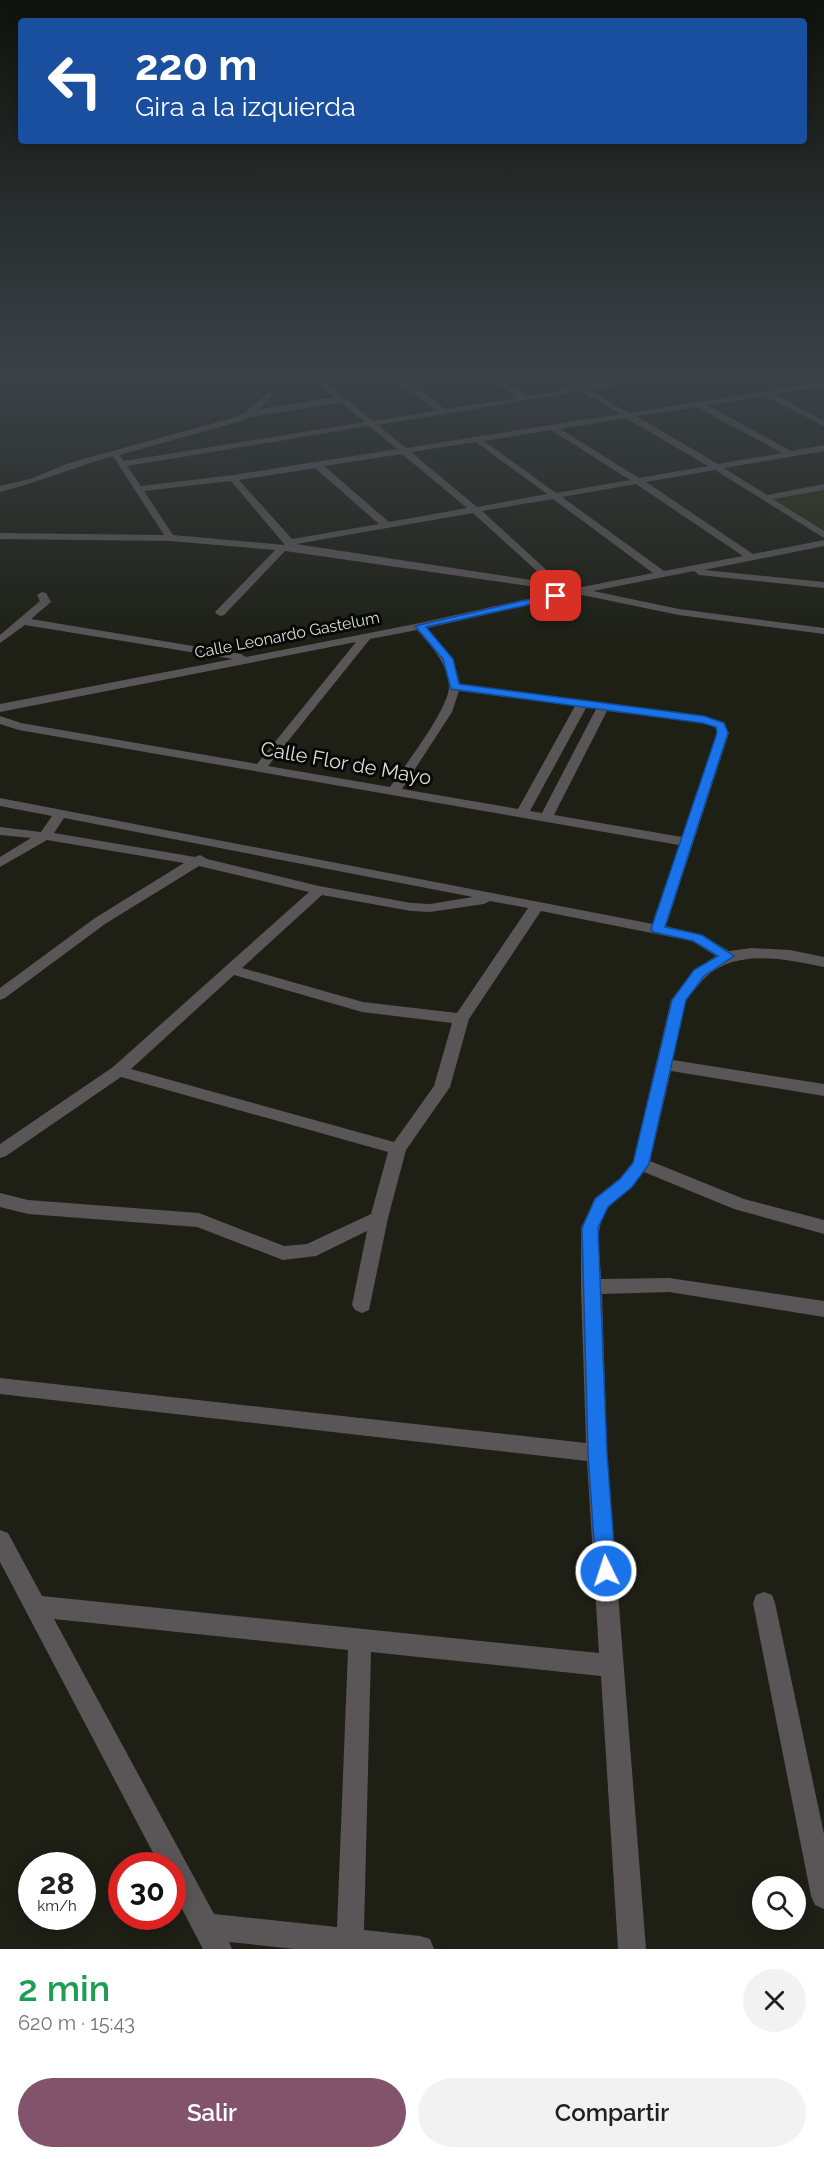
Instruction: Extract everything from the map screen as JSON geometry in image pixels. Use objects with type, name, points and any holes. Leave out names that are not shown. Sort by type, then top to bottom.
[{"type":"street","points":[[0,489],[33,481],[80,463]]},
{"type":"street","points":[[129,463],[122,464],[160,519],[170,538]]},
{"type":"street","points":[[138,489],[233,478],[329,463]]},
{"type":"street","points":[[420,463],[561,588]]},
{"type":"street","points":[[511,463],[662,574]]},
{"type":"street","points":[[609,463],[750,557]]},
{"type":"street","points":[[709,463],[824,536]]},
{"type":"street","points":[[220,613],[288,547],[386,525],[739,463]]},
{"type":"street","points":[[317,465],[386,525]]},
{"type":"street","points":[[233,478],[288,547]]},
{"type":"street","points":[[765,498],[824,488]]},
{"type":"street","points":[[0,536],[170,538],[288,547],[561,588],[679,612],[824,631]]},
{"type":"street","points":[[682,571],[824,543]]},
{"type":"street","points":[[682,571],[824,585]]},
{"type":"street","name":"Calle Leonardo Gastelum","points":[[0,708],[366,637],[682,571]]},
{"type":"street","points":[[0,640],[46,602],[42,595]]},
{"type":"street","points":[[22,621],[252,659]]},
{"type":"street","points":[[394,791],[446,712],[455,687],[447,659],[420,626]]},
{"type":"street","points":[[260,768],[366,637]]},
{"type":"street","points":[[455,687],[704,720],[720,725],[723,733],[658,929]]},
{"type":"street","points":[[522,813],[582,705]]},
{"type":"street","points":[[546,818],[602,708]]},
{"type":"street","name":"Calle Flor de Mayo","points":[[0,720],[20,726],[687,842]]},
{"type":"street","points":[[0,802],[658,929],[697,938],[728,956]]},
{"type":"street","points":[[0,862],[45,836],[61,813]]},
{"type":"street","points":[[0,831],[45,836],[197,861],[319,890],[420,907],[501,898]]},
{"type":"street","points":[[0,995],[100,921],[197,861],[218,843]]},
{"type":"street","points":[[0,1152],[119,1071],[319,890]]},
{"type":"street","points":[[362,1305],[379,1218],[398,1149],[442,1087],[461,1019],[537,906]]},
{"type":"street","points":[[632,1949],[597,1453],[590,1287],[590,1228],[601,1203],[626,1183],[641,1164],[679,1000],[699,973],[728,956],[752,952],[790,955],[824,962]]},
{"type":"street","points":[[230,969],[362,1007],[461,1019]]},
{"type":"street","points":[[664,1064],[824,1090]]},
{"type":"street","points":[[119,1071],[398,1149]]},
{"type":"street","points":[[641,1164],[740,1204],[824,1227]]},
{"type":"street","points":[[0,1200],[28,1207],[199,1220],[283,1253],[309,1251],[379,1218]]},
{"type":"street","points":[[590,1287],[634,1284],[669,1285],[824,1309]]},
{"type":"street","points":[[0,1386],[597,1453]]},
{"type":"street","points":[[0,1540],[218,1949]]},
{"type":"street","points":[[764,1603],[824,1896]]},
{"type":"street","points":[[35,1606],[612,1666]]},
{"type":"street","points":[[350,1942],[360,1640]]},
{"type":"street","points":[[205,1926],[420,1949]]},
{"type":"green space","points":[[824,489],[824,532],[771,499]]},
{"type":"route","points":[[556,596],[420,626],[447,659],[455,687],[704,720],[720,725],[723,733],[658,929],[697,938],[728,956],[699,973],[679,1000],[641,1164],[626,1183],[601,1203],[590,1228],[590,1287],[597,1453],[606,1571]]}]
